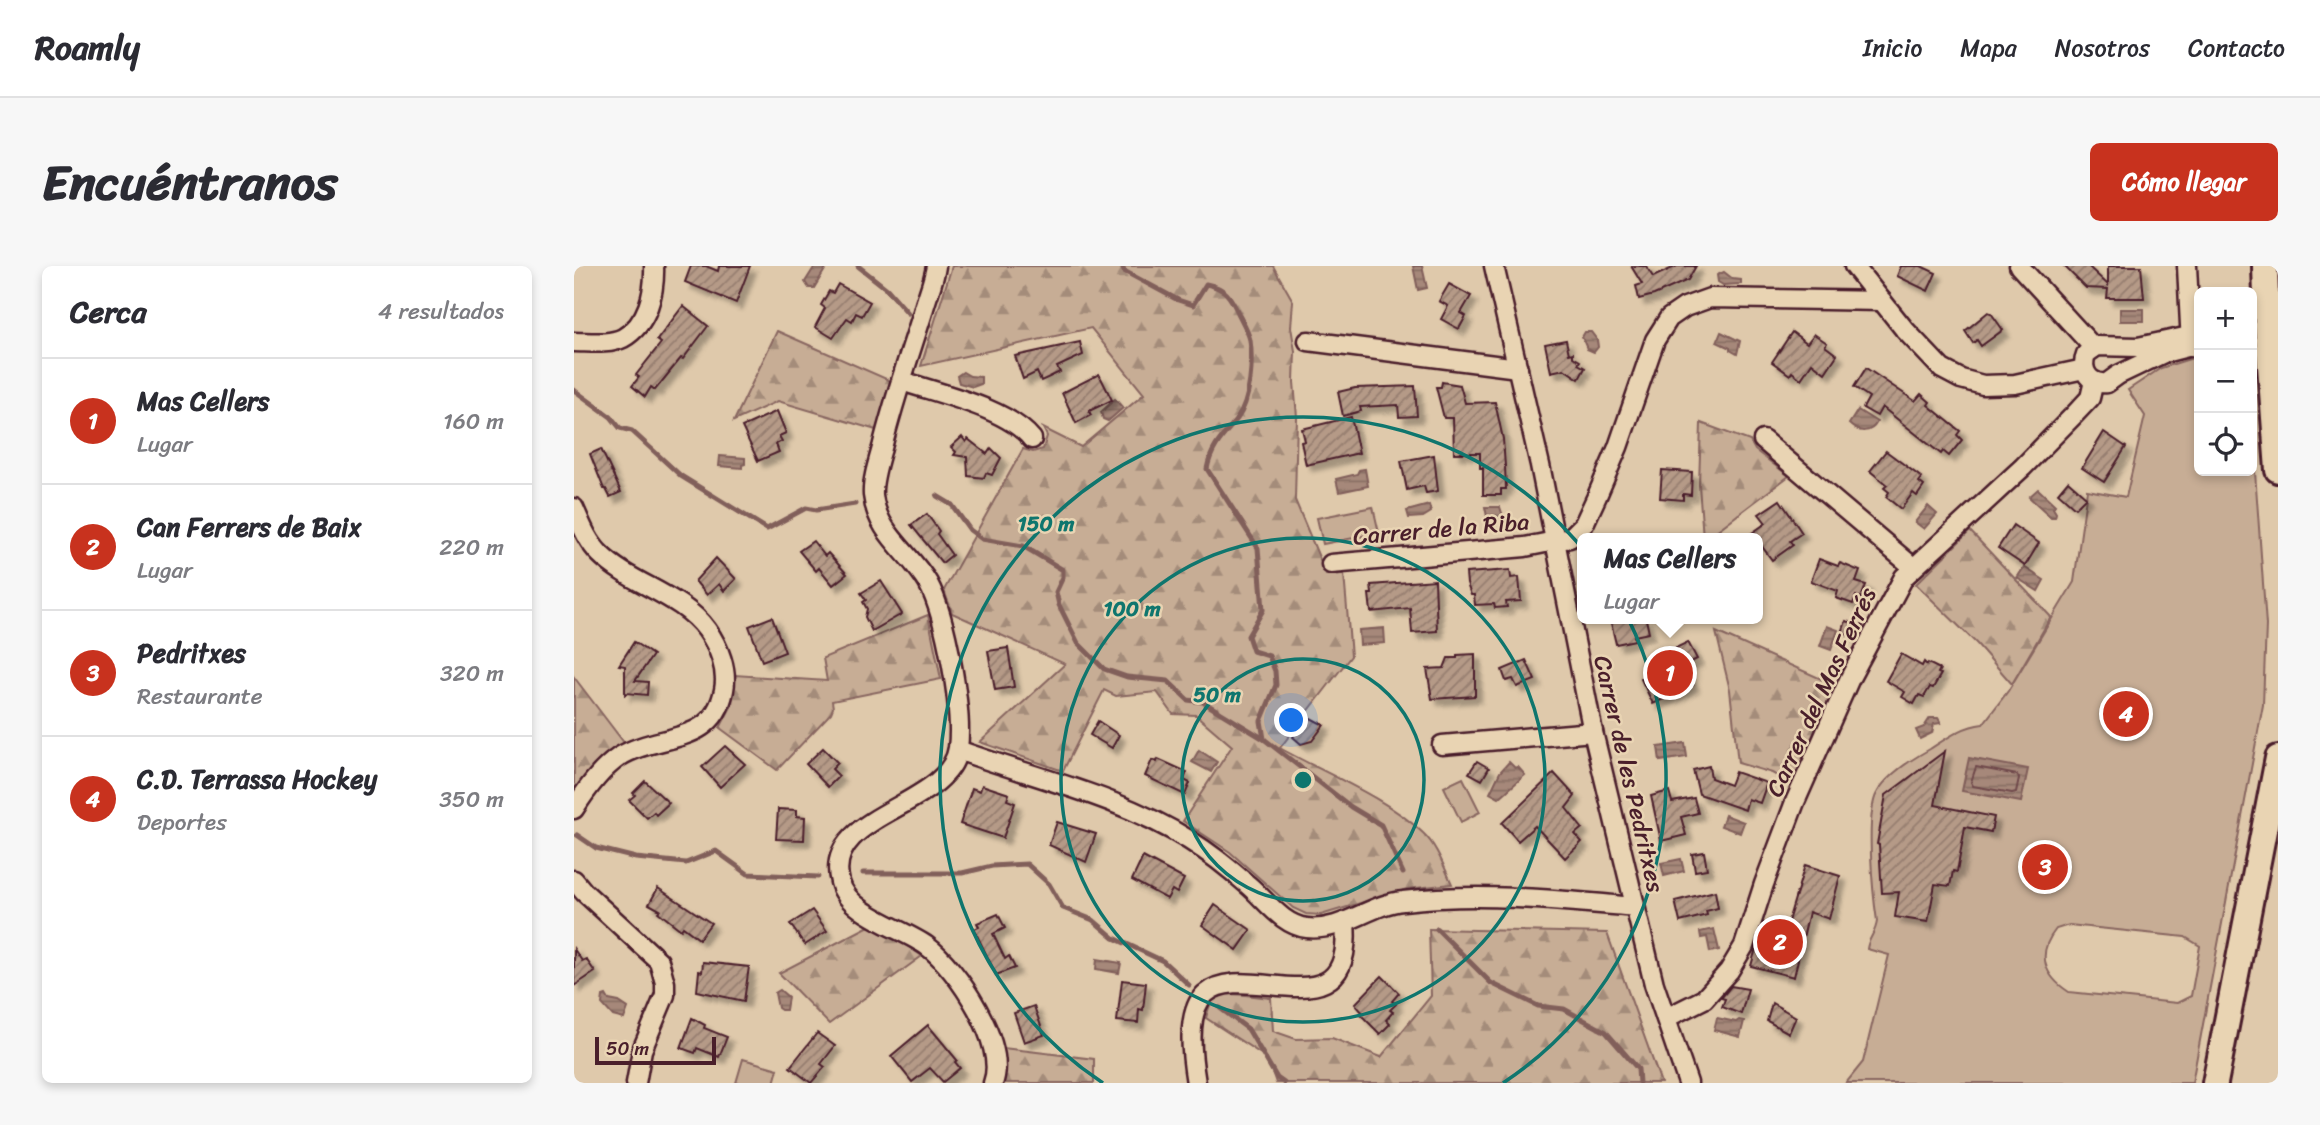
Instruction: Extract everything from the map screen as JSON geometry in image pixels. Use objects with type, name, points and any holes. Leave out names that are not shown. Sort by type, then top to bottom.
[{"type":"street","points":[[574,342],[606,342],[623,338],[639,323],[649,304],[654,286],[654,266]]},
{"type":"street","points":[[936,266],[888,425],[873,493],[879,519],[893,541],[928,583],[942,619],[957,699],[958,750],[948,770],[933,784],[863,826],[856,833],[842,854],[838,871],[839,881],[850,900],[859,908],[929,948],[957,978],[990,1038],[996,1068],[993,1083]]},
{"type":"street","name":"Carrer de les Pedritxes","points":[[1494,266],[1518,368],[1593,732],[1654,984],[1688,1083]]},
{"type":"street","points":[[1854,266],[1942,369],[1961,379],[1983,385],[2089,375],[2108,383],[2118,375],[2194,340]]},
{"type":"street","points":[[2019,266],[2102,348],[2118,354],[2121,361],[2118,375]]},
{"type":"street","points":[[2187,266],[2194,331]]},
{"type":"street","points":[[1555,543],[1570,538],[1584,524],[1618,447],[1656,340],[1669,318],[1685,307],[1710,298],[1882,301]]},
{"type":"street","points":[[2268,330],[2278,470]]},
{"type":"street","points":[[2089,375],[2086,355],[2102,348],[2194,340]]},
{"type":"street","points":[[1308,341],[1518,368]]},
{"type":"street","name":"Carrer del Mas Ferrés","points":[[1666,1018],[1704,999],[1730,971],[1744,946],[1795,802],[1829,723],[1896,589],[1913,568],[2023,467],[2090,398],[2089,375]]},
{"type":"street","points":[[902,381],[1000,415],[1022,427],[1032,439]]},
{"type":"street","points":[[1763,440],[1913,568]]},
{"type":"street","points":[[574,508],[590,542],[610,564],[699,619],[714,639],[726,680],[715,716],[697,731],[641,747],[619,758],[590,786],[574,809]]},
{"type":"street","name":"Carrer de la Riba","points":[[1331,564],[1555,543]]},
{"type":"street","points":[[1442,745],[1593,732]]},
{"type":"street","points":[[958,750],[1101,799],[1166,826],[1227,866],[1294,925],[1309,928],[1345,923],[1398,901],[1437,897],[1515,897],[1635,907]]},
{"type":"street","points":[[2215,1083],[2278,758]]},
{"type":"street","points":[[574,880],[659,961],[663,973],[664,995],[642,1050],[636,1083]]},
{"type":"street","points":[[1196,1083],[1191,1050],[1193,1021],[1203,995],[1220,985],[1293,987],[1322,982],[1335,975],[1343,959],[1347,940],[1345,923]]},
{"type":"green space","points":[[952,266],[1273,266],[1293,301],[1291,327],[1295,351],[1297,417],[1295,500],[1326,574],[1344,574],[1351,656],[1280,748],[1373,797],[1408,820],[1432,844],[1452,884],[1407,889],[1321,915],[1306,914],[1293,908],[1230,852],[1183,821],[1232,746],[1196,715],[1173,714],[1157,692],[1116,696],[1104,690],[1063,771],[980,742],[1065,664],[952,613],[944,590],[1023,449],[1033,452],[1043,449],[1047,436],[1043,428],[1081,447],[1144,394],[1091,328],[921,366]]},
{"type":"green space","points":[[777,331],[891,381],[876,430],[778,401],[734,421]]},
{"type":"green space","points":[[2194,358],[2194,476],[2255,476],[2266,625],[2263,705],[2192,1083],[1846,1083],[1863,1062],[1889,955],[1867,949],[1877,921],[1872,875],[1871,818],[1877,793],[1893,773],[1908,762],[1955,733],[1983,724],[2008,691],[2074,582],[2087,490],[2126,497],[2145,416],[2128,390],[2161,368]],"holes":[[[2069,925],[2185,937],[2200,946],[2191,996],[2177,1003],[2069,992],[2060,986],[2049,972],[2045,956],[2046,947],[2056,929]]]},
{"type":"green space","points":[[1701,423],[1750,441],[1755,450],[1789,476],[1714,533],[1703,533],[1699,485]]},
{"type":"green space","points":[[1373,507],[1379,533],[1323,544],[1317,518]]},
{"type":"green space","points":[[1970,531],[2051,617],[2012,684],[1977,644],[1916,584]]},
{"type":"green space","points":[[928,615],[941,679],[832,701],[831,713],[777,770],[720,728],[732,705],[735,675],[827,681],[823,658]]},
{"type":"green space","points":[[1716,632],[1835,685],[1792,784],[1772,773],[1738,763],[1730,690]]},
{"type":"green space","points":[[574,677],[625,744],[609,755],[574,795]]},
{"type":"green space","points":[[1463,778],[1480,812],[1461,822],[1444,787]]},
{"type":"green space","points":[[871,925],[922,956],[829,1024],[779,973]]},
{"type":"green space","points":[[1429,929],[1607,933],[1661,1083],[1276,1083],[1267,1058],[1206,1018],[1211,1002],[1220,996],[1234,994],[1271,998],[1273,1031],[1296,1039],[1332,1038],[1381,1057],[1431,996]]},
{"type":"green space","points":[[1003,1048],[1094,1059],[1094,1083],[1003,1083],[1006,1066]]},
{"type":"green space","points":[[743,1059],[778,1069],[774,1083],[736,1083]]},
{"type":"water","points":[[815,266],[826,268],[814,288],[809,288],[805,282]]},
{"type":"water","points":[[1413,266],[1422,266],[1427,288],[1418,290]]},
{"type":"water","points":[[1724,272],[1733,279],[1741,280],[1741,284],[1723,285],[1718,282],[1717,275]]},
{"type":"water","points":[[2120,309],[2144,309],[2144,321],[2120,321]]},
{"type":"water","points":[[1585,332],[1591,332],[1597,340],[1598,347],[1594,352],[1587,349],[1582,337]]},
{"type":"water","points":[[1721,332],[1740,341],[1737,354],[1717,342]]},
{"type":"water","points":[[963,372],[981,377],[981,384],[973,387],[959,383],[957,376]]},
{"type":"water","points":[[1115,399],[1123,408],[1108,421],[1103,419],[1101,412]]},
{"type":"water","points":[[1858,410],[1877,422],[1871,429],[1860,430],[1849,424]]},
{"type":"water","points":[[720,456],[745,458],[745,464],[742,468],[719,466]]},
{"type":"water","points":[[1365,469],[1368,486],[1339,492],[1336,479],[1357,474],[1359,470]]},
{"type":"water","points":[[2038,489],[2055,505],[2055,517],[2051,517],[2029,497]]},
{"type":"water","points":[[1429,505],[1431,512],[1423,517],[1409,518],[1407,511]]},
{"type":"water","points":[[1928,506],[1937,514],[1924,529],[1915,522]]},
{"type":"water","points":[[1485,507],[1500,507],[1503,516],[1489,526]]},
{"type":"water","points":[[2024,567],[2044,580],[2038,591],[2017,578]]},
{"type":"water","points":[[1827,626],[1838,630],[1831,650],[1820,646]]},
{"type":"water","points":[[1384,628],[1385,643],[1360,645],[1359,630]]},
{"type":"water","points":[[1930,718],[1938,718],[1941,723],[1934,724],[1932,733],[1920,739],[1916,730],[1924,727]]},
{"type":"water","points":[[1685,743],[1687,757],[1660,761],[1658,747]]},
{"type":"water","points":[[1199,750],[1217,762],[1211,772],[1192,762]]},
{"type":"water","points":[[1969,758],[2028,769],[2021,802],[1962,791]]},
{"type":"water","points":[[1509,762],[1525,775],[1499,798],[1490,793],[1500,772]]},
{"type":"water","points":[[1725,815],[1744,822],[1740,833],[1721,826]]},
{"type":"water","points":[[1681,859],[1684,871],[1664,876],[1661,863]]},
{"type":"water","points":[[1714,929],[1719,950],[1710,952],[1707,937],[1701,938],[1700,932]]},
{"type":"water","points":[[1097,959],[1121,963],[1119,973],[1096,969]]},
{"type":"water","points":[[780,990],[788,997],[786,1010],[778,1008],[775,993]]},
{"type":"water","points":[[606,995],[609,1000],[628,1008],[624,1019],[613,1016],[602,1004],[603,996]]},
{"type":"water","points":[[1717,1018],[1744,1021],[1740,1037],[1714,1030]]},
{"type":"building","points":[[691,266],[706,266],[718,271],[719,266],[750,266],[736,303],[685,282]]},
{"type":"building","points":[[1631,266],[1646,266],[1653,277],[1677,266],[1696,266],[1688,280],[1639,299],[1636,286],[1642,284]]},
{"type":"building","points":[[1901,266],[1921,266],[1936,273],[1928,291],[1897,276]]},
{"type":"building","points":[[2064,266],[2088,266],[2108,285],[2108,266],[2141,266],[2144,298],[2107,298],[2108,289],[2086,288]]},
{"type":"building","points":[[838,284],[870,302],[862,316],[856,313],[852,321],[847,318],[833,338],[815,327],[825,308],[821,305],[829,291],[833,293]]},
{"type":"building","points":[[1449,284],[1471,296],[1461,313],[1466,316],[1459,329],[1441,319],[1448,306],[1439,301]]},
{"type":"building","points":[[683,306],[708,326],[683,359],[681,358],[655,390],[651,387],[645,397],[632,386],[639,377],[636,375],[661,343],[657,340]]},
{"type":"building","points":[[1988,312],[2003,330],[1981,346],[1977,340],[1973,343],[1965,331]]},
{"type":"building","points":[[1792,332],[1807,343],[1814,334],[1827,343],[1825,346],[1837,355],[1825,373],[1812,363],[1801,379],[1792,372],[1790,375],[1772,362]]},
{"type":"building","points":[[1566,340],[1569,354],[1573,353],[1573,357],[1580,361],[1578,364],[1585,368],[1579,379],[1564,369],[1551,372],[1545,344]]},
{"type":"building","points":[[1080,342],[1083,355],[1057,367],[1060,372],[1041,381],[1037,372],[1023,379],[1015,356]]},
{"type":"building","points":[[1866,368],[1915,401],[1921,394],[1930,402],[1928,405],[1960,431],[1957,435],[1962,440],[1949,456],[1943,451],[1941,454],[1882,407],[1877,416],[1863,408],[1869,397],[1854,387]]},
{"type":"building","points":[[1099,374],[1112,400],[1089,411],[1091,415],[1076,423],[1062,393]]},
{"type":"building","points":[[1442,382],[1460,385],[1465,403],[1495,402],[1503,439],[1505,466],[1506,489],[1501,489],[1501,495],[1483,495],[1480,453],[1454,453],[1453,418],[1444,418],[1436,387],[1441,387]]},
{"type":"building","points":[[1415,386],[1417,416],[1399,417],[1398,405],[1360,407],[1361,411],[1343,416],[1338,392],[1355,388]]},
{"type":"building","points":[[777,411],[786,433],[779,436],[782,441],[776,444],[779,452],[758,461],[742,427]]},
{"type":"building","points":[[1351,417],[1359,453],[1306,465],[1301,442],[1305,441],[1302,429]]},
{"type":"building","points":[[2104,432],[2126,447],[2104,482],[2082,468]]},
{"type":"building","points":[[962,437],[987,454],[991,448],[1001,458],[992,475],[986,473],[984,478],[968,476],[967,457],[954,455],[956,452],[951,447]]},
{"type":"building","points":[[601,449],[621,492],[610,497],[590,454]]},
{"type":"building","points":[[1886,451],[1922,478],[1919,482],[1924,486],[1917,496],[1913,493],[1901,509],[1886,497],[1889,492],[1884,488],[1887,485],[1870,471]]},
{"type":"building","points":[[1434,455],[1438,491],[1426,493],[1424,486],[1407,490],[1401,461]]},
{"type":"building","points":[[1662,470],[1692,472],[1691,495],[1683,494],[1683,500],[1660,498]]},
{"type":"building","points":[[2068,481],[2086,497],[2075,508],[2058,493]]},
{"type":"building","points":[[1780,500],[1802,533],[1790,541],[1793,545],[1772,560],[1763,548],[1763,533],[1752,533],[1766,523],[1759,514]]},
{"type":"building","points":[[927,514],[952,555],[942,563],[911,525]]},
{"type":"building","points":[[2013,525],[2039,543],[2025,566],[1998,548]]},
{"type":"building","points":[[813,541],[825,556],[828,553],[847,574],[833,585],[819,568],[816,571],[799,551]]},
{"type":"building","points":[[716,558],[736,579],[724,591],[719,584],[707,595],[695,581]]},
{"type":"building","points":[[1819,559],[1860,571],[1856,582],[1866,585],[1861,598],[1856,596],[1853,604],[1836,598],[1838,591],[1811,581]]},
{"type":"building","points":[[1510,570],[1511,578],[1519,577],[1521,601],[1506,602],[1507,607],[1495,608],[1494,604],[1475,605],[1466,573]]},
{"type":"building","points":[[1435,580],[1437,631],[1412,633],[1410,608],[1371,612],[1371,585]]},
{"type":"building","points":[[881,581],[902,614],[872,631],[865,617],[867,609],[863,602],[866,600],[861,593]]},
{"type":"building","points":[[772,617],[785,652],[762,661],[749,626]]},
{"type":"building","points":[[1846,621],[1863,626],[1858,638],[1842,633]]},
{"type":"building","points":[[1611,624],[1647,624],[1649,633],[1634,636],[1635,640],[1616,644]]},
{"type":"building","points":[[634,642],[653,655],[635,681],[648,682],[647,695],[626,693],[625,696],[625,666],[619,665]]},
{"type":"building","points":[[1688,642],[1697,659],[1683,666],[1693,685],[1653,704],[1641,679],[1664,667],[1659,656]]},
{"type":"building","points":[[1008,648],[1014,687],[995,690],[988,651]]},
{"type":"building","points":[[1475,654],[1475,696],[1432,699],[1427,669],[1444,668],[1448,658],[1457,658],[1457,655]]},
{"type":"building","points":[[1901,654],[1922,666],[1924,662],[1940,669],[1938,673],[1941,674],[1933,688],[1930,687],[1924,697],[1919,695],[1914,704],[1902,697],[1905,692],[1886,681]]},
{"type":"building","points":[[1526,660],[1535,680],[1517,687],[1513,679],[1506,681],[1502,670]]},
{"type":"building","points":[[1307,716],[1324,725],[1312,741],[1301,744],[1293,737]]},
{"type":"building","points":[[1098,721],[1119,735],[1112,748],[1090,735]]},
{"type":"building","points":[[725,746],[745,764],[720,787],[702,767]]},
{"type":"building","points":[[823,748],[838,763],[832,769],[839,776],[828,787],[806,764]]},
{"type":"building","points":[[1945,751],[1935,805],[1994,817],[1991,832],[1965,827],[1957,872],[1953,871],[1950,886],[1935,884],[1928,922],[1895,917],[1899,892],[1882,893],[1877,844],[1886,795]]},
{"type":"building","points":[[1158,759],[1187,772],[1184,780],[1190,783],[1185,795],[1145,776],[1152,760],[1157,762]]},
{"type":"building","points":[[1477,761],[1489,768],[1482,780],[1469,773]]},
{"type":"building","points":[[1709,766],[1711,778],[1730,785],[1735,772],[1767,783],[1760,803],[1748,799],[1745,810],[1699,794],[1693,770]]},
{"type":"building","points":[[1554,773],[1575,796],[1566,808],[1582,828],[1575,834],[1582,842],[1565,858],[1535,826],[1518,841],[1502,823]]},
{"type":"building","points":[[645,781],[669,803],[656,815],[654,812],[647,818],[629,800]]},
{"type":"building","points":[[982,785],[1009,794],[1007,800],[1015,803],[1003,838],[960,824],[972,788],[980,791]]},
{"type":"building","points":[[1669,791],[1672,802],[1694,798],[1698,813],[1681,817],[1686,835],[1661,841],[1651,796]]},
{"type":"building","points":[[778,809],[797,810],[797,816],[805,817],[804,840],[776,839]]},
{"type":"building","points":[[1057,822],[1096,834],[1086,862],[1049,845]]},
{"type":"building","points":[[1704,852],[1707,869],[1695,871],[1692,854]]},
{"type":"building","points":[[1143,857],[1184,879],[1177,893],[1172,890],[1167,899],[1132,880]]},
{"type":"building","points":[[1805,865],[1840,876],[1829,919],[1809,912],[1794,977],[1751,966],[1763,923],[1786,928]]},
{"type":"building","points":[[658,888],[711,923],[699,939],[683,927],[681,930],[658,912],[660,910],[649,904]]},
{"type":"building","points":[[1715,891],[1718,908],[1706,911],[1707,915],[1680,922],[1675,901]]},
{"type":"building","points":[[1215,905],[1251,930],[1237,950],[1202,925]]},
{"type":"building","points":[[812,910],[827,931],[805,945],[790,924]]},
{"type":"building","points":[[998,914],[1005,928],[993,934],[1005,959],[1009,956],[1015,968],[996,975],[974,929],[979,927],[977,923]]},
{"type":"building","points":[[574,949],[582,961],[586,959],[595,972],[574,986]]},
{"type":"building","points":[[703,962],[749,967],[744,1001],[697,991]]},
{"type":"building","points":[[1382,976],[1399,993],[1392,1001],[1396,1004],[1390,1010],[1393,1012],[1386,1020],[1390,1024],[1380,1034],[1361,1015],[1363,1013],[1355,1004]]},
{"type":"building","points":[[1122,980],[1146,983],[1143,1010],[1139,1009],[1138,1023],[1117,1021]]},
{"type":"building","points":[[1731,986],[1748,989],[1741,1014],[1722,1007],[1725,999],[1721,998]]},
{"type":"building","points":[[1772,1003],[1796,1017],[1789,1033],[1767,1021]]},
{"type":"building","points":[[1034,1006],[1044,1035],[1024,1042],[1014,1013]]},
{"type":"building","points":[[692,1018],[705,1025],[704,1028],[727,1037],[719,1057],[697,1048],[695,1053],[681,1048]]},
{"type":"building","points":[[928,1025],[957,1060],[955,1062],[960,1068],[943,1082],[930,1068],[912,1082],[891,1056]]},
{"type":"building","points":[[817,1033],[835,1046],[821,1064],[825,1067],[811,1083],[790,1067]]},
{"type":"waterway","points":[[858,266],[887,289],[908,313]]},
{"type":"waterway","points":[[1122,266],[1124,271],[1178,300],[1193,305],[1206,284],[1218,288],[1230,298],[1247,330],[1251,359],[1245,402],[1237,419],[1215,448],[1207,469],[1258,548],[1263,610],[1248,636],[1253,651],[1269,656],[1275,671],[1276,685],[1261,721],[1264,739],[1351,807],[1381,825],[1403,873]]},
{"type":"waterway","points":[[574,390],[611,417],[620,428],[632,431],[681,476],[767,529],[806,508],[816,510],[855,504]]},
{"type":"waterway","points":[[937,496],[952,505],[970,530],[982,539],[1023,546],[1063,570],[1063,577],[1056,592],[1059,605],[1078,643],[1104,669],[1127,677],[1168,681],[1188,700],[1203,702],[1264,739]]},
{"type":"waterway","points":[[577,835],[596,848],[636,858],[686,863],[716,851],[748,874],[818,877]]},
{"type":"waterway","points":[[863,873],[962,873],[992,866],[1027,864],[1049,884],[1063,908],[1093,920],[1114,938],[1163,961],[1189,985]]},
{"type":"waterway","points":[[1437,929],[1491,983],[1538,1006],[1564,1009],[1606,1032],[1638,1069],[1639,1083]]},
{"type":"waterway","points":[[1220,1008],[1248,1029],[1277,1078],[1284,1083]]},
{"type":"place","name":"Mas Cellers","points":[[1670,673]]},
{"type":"place","name":"C.D. Terrassa Hockey","points":[[2126,714]]},
{"type":"place","name":"Pedritxes","points":[[2045,867]]},
{"type":"place","name":"Can Ferrers de Baix","points":[[1780,942]]}]
